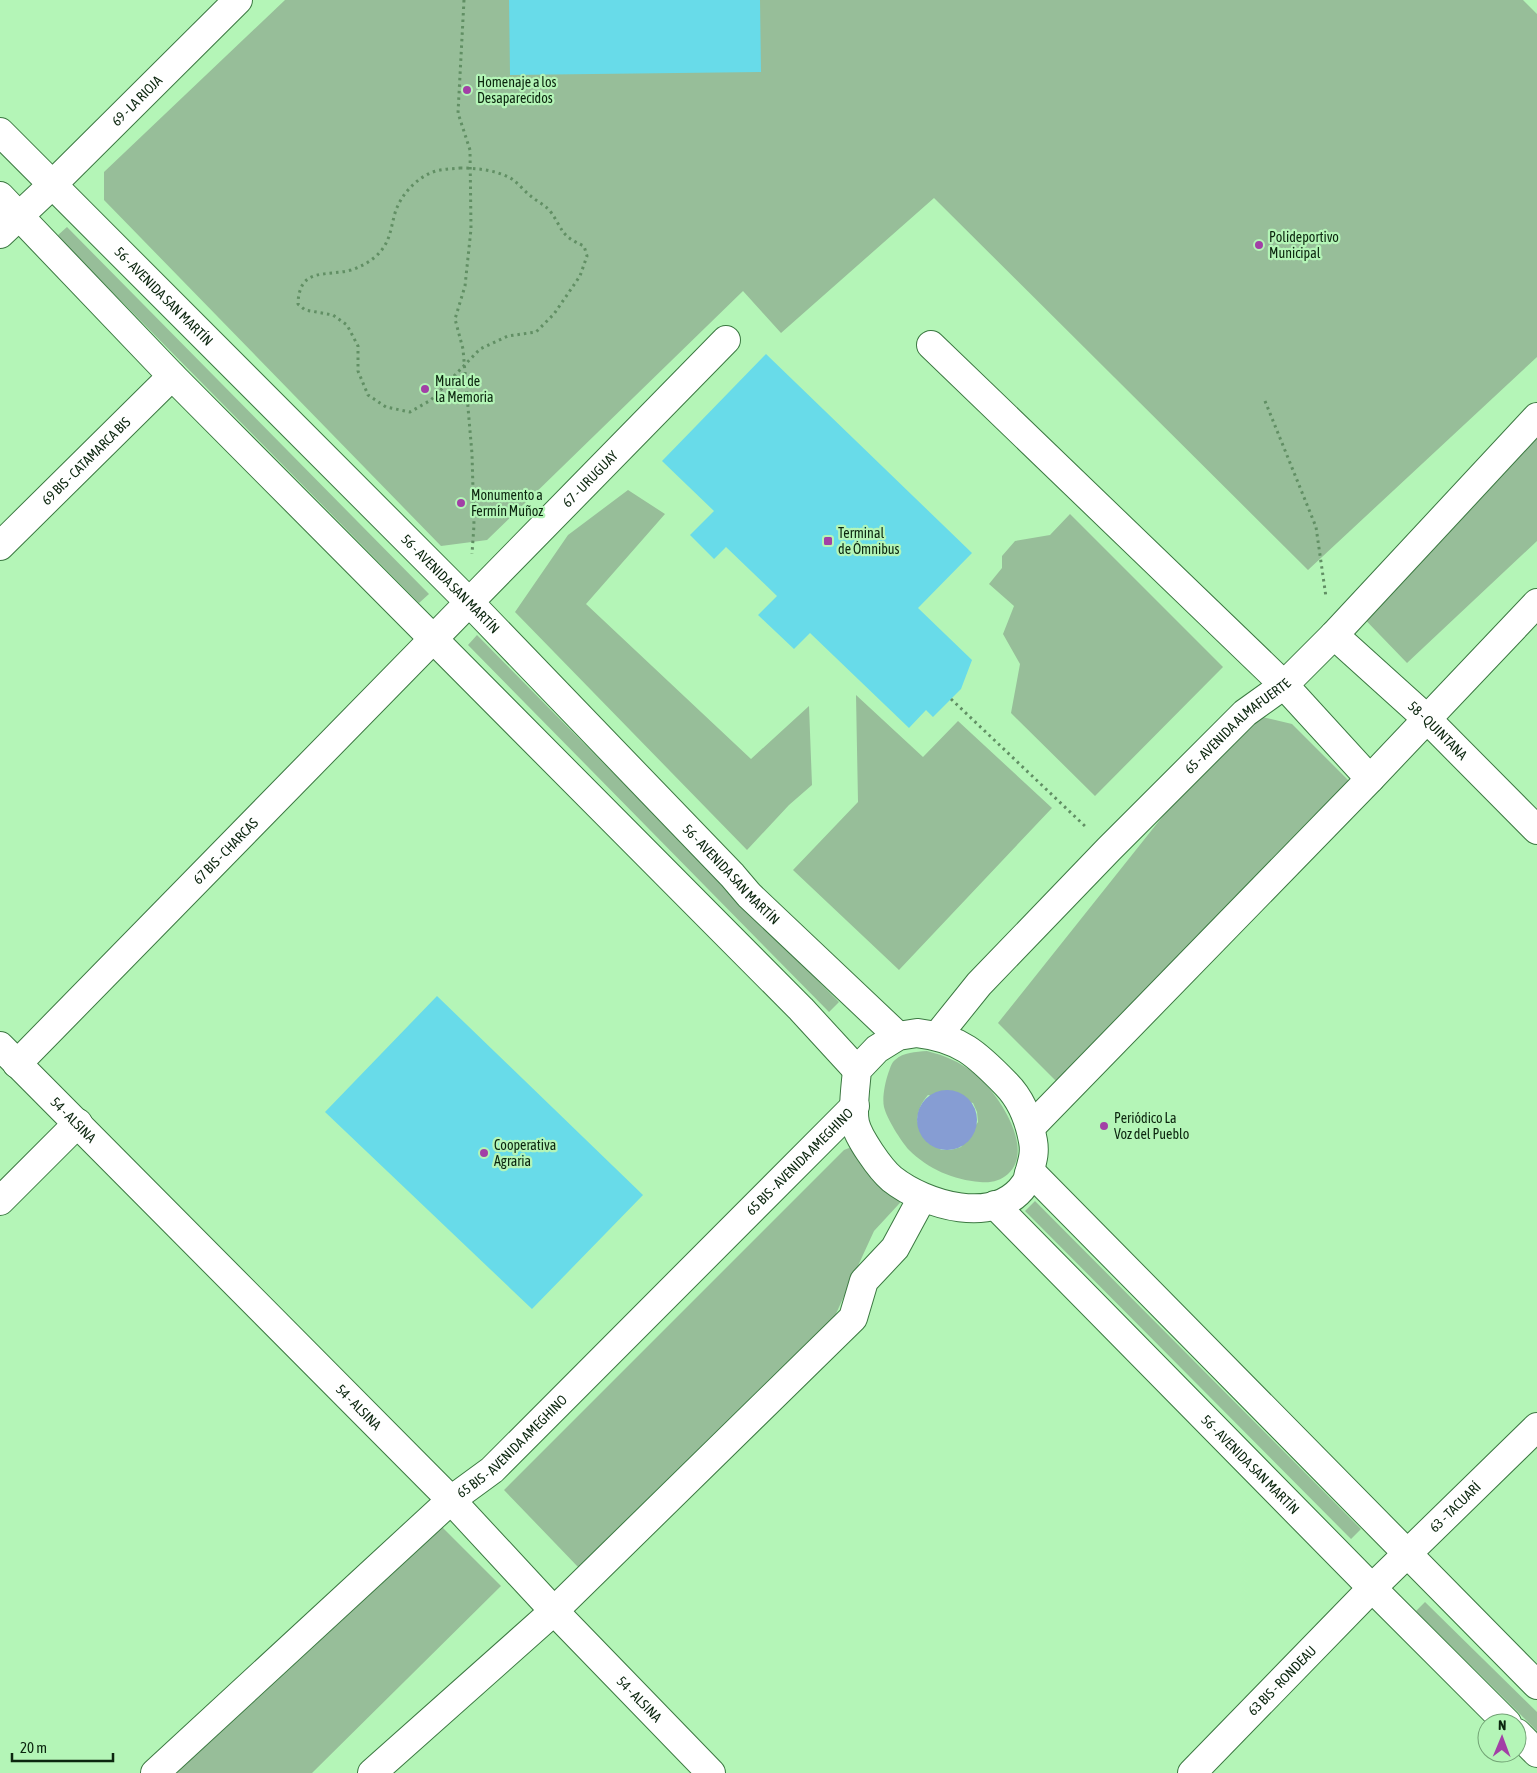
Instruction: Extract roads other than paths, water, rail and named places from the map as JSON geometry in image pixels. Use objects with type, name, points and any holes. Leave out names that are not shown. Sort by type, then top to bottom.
[{"type":"main road","name":"69 - LA RIOJA","points":[[27,209],[238,0]]},
{"type":"main road","name":"56 - AVENIDA SAN MARTÍN","points":[[0,132],[27,209],[172,376],[801,1009],[856,1070]]},
{"type":"main road","name":"56 - AVENIDA SAN MARTÍN","points":[[0,196],[27,209],[470,603],[732,875],[749,895],[898,1036]]},
{"type":"main road","name":"67 - URUGUAY","points":[[434,640],[726,340]]},
{"type":"main road","points":[[931,345],[1284,685],[1370,779]]},
{"type":"main road","name":"69 BIS - CATAMARCA BIS","points":[[0,546],[172,376]]},
{"type":"main road","name":"65 - AVENIDA ALMAFUERTE","points":[[938,1035],[978,984],[1109,849],[1245,713],[1284,685],[1342,627],[1537,418]]},
{"type":"main road","points":[[1031,1127],[1370,779],[1537,603]]},
{"type":"main road","name":"58 - QUINTANA","points":[[1342,627],[1427,719],[1537,830]]},
{"type":"main road","name":"67 BIS - CHARCAS","points":[[8,1055],[434,640]]},
{"type":"main road","points":[[917,1033],[938,1035],[968,1048],[992,1069],[1014,1092],[1027,1115],[1031,1127],[1035,1153],[1026,1184],[1010,1199],[989,1208],[957,1208],[922,1198],[891,1178],[867,1148],[855,1122],[856,1070],[877,1049],[898,1036],[917,1033]]},
{"type":"main road","name":"54 - ALSINA","points":[[8,1055],[451,1500],[554,1611],[711,1773]]},
{"type":"main road","name":"65 BIS - AVENIDA AMEGHINO","points":[[154,1773],[451,1500],[492,1470],[855,1106]]},
{"type":"main road","points":[[0,1201],[78,1124]]},
{"type":"main road","points":[[1029,1174],[1033,1174],[1040,1181],[1537,1685]]},
{"type":"main road","points":[[372,1773],[554,1611],[853,1318],[864,1281],[895,1248],[922,1198]]},
{"type":"main road","name":"56 - AVENIDA SAN MARTÍN","points":[[995,1205],[1497,1713]]},
{"type":"main road","name":"63 - TACUARÍ","points":[[1372,1588],[1537,1426]]},
{"type":"main road","name":"63 BIS - RONDEAU","points":[[1192,1773],[1372,1588]]},
{"type":"main road","points":[[1527,1743],[1537,1753]]},
{"type":"water","points":[[941,1090],[953,1090],[969,1098],[975,1108],[977,1120],[975,1132],[969,1142],[953,1150],[941,1150],[925,1142],[917,1126],[917,1114],[925,1098]]},
{"type":"place","name":"Homenaje a los Desaparecidos","points":[[467,90]]},
{"type":"place","name":"Polideportivo Municipal","points":[[1259,245]]},
{"type":"place","name":"Mural de la Memoria","points":[[425,389]]},
{"type":"place","name":"Monumento a Fermín Muñoz","points":[[461,503]]},
{"type":"place","name":"Terminal de Ómnibus","points":[[828,541]]},
{"type":"place","name":"Periódico La Voz del Pueblo","points":[[1104,1126]]},
{"type":"place","name":"Cooperativa Agraria","points":[[484,1153]]}]
